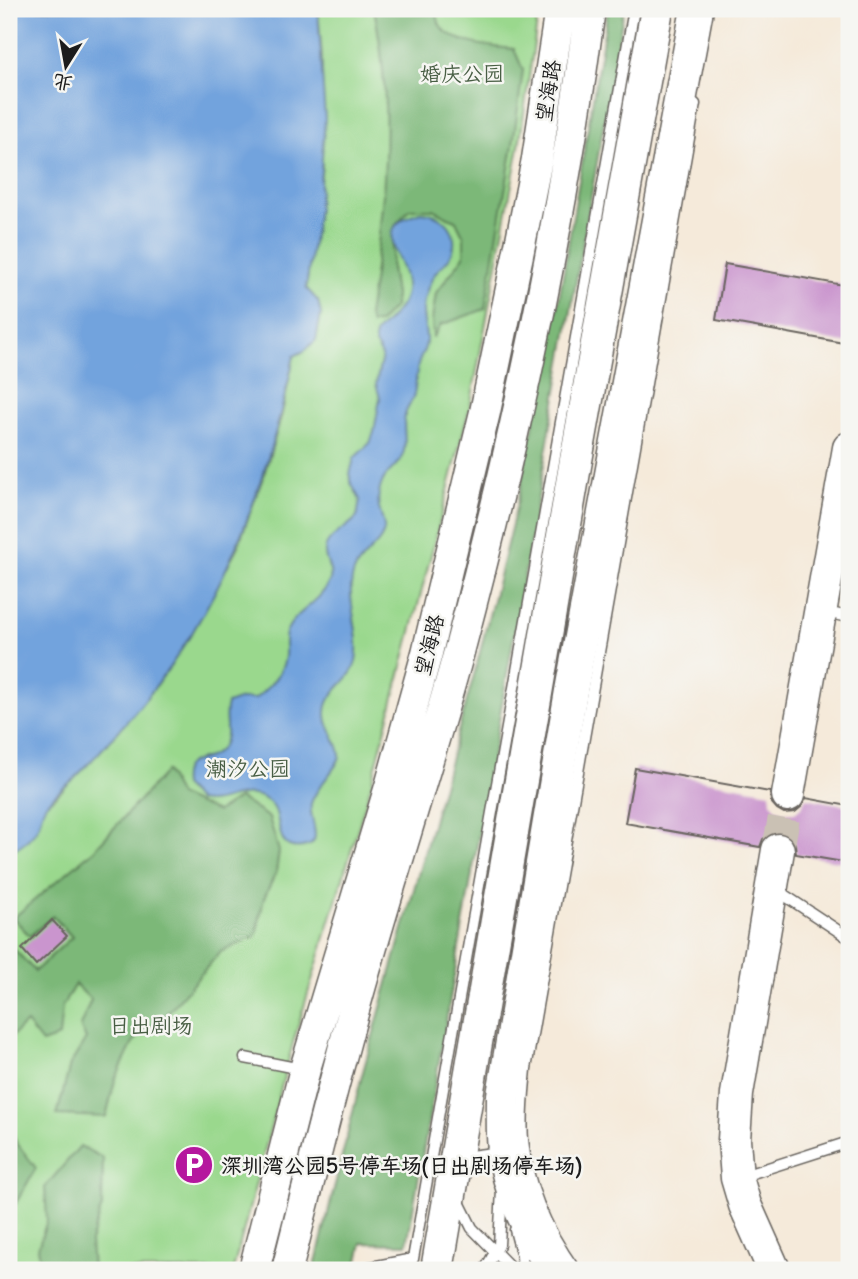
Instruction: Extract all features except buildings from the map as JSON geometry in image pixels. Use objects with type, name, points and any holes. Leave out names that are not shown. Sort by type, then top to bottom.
[{"type":"highway","points":[[438,1270],[573,479],[657,9]]},
{"type":"highway","points":[[554,1270],[527,1223],[505,1173],[503,1095],[569,705],[696,9]]},
{"type":"highway","points":[[788,795],[835,614],[849,456]]},
{"type":"highway","points":[[774,1270],[744,1205],[737,1178],[734,1140],[737,1094],[778,850]]},
{"type":"main road","name":"望海路","points":[[254,1270],[305,1069],[424,666],[472,466],[529,200],[560,9]]},
{"type":"main road","name":"望海路","points":[[287,1270],[359,990],[461,646],[494,512],[524,382],[564,182],[590,9]]},
{"type":"lane","points":[[366,1270],[413,1259],[634,9]]},
{"type":"lane","points":[[575,1270],[542,1214],[531,1180],[523,1141],[526,1069],[696,99]]},
{"type":"lane","points":[[772,887],[849,938]]},
{"type":"lane","points":[[245,1058],[305,1069]]},
{"type":"lane","points":[[737,1178],[849,1142]]},
{"type":"lane","points":[[458,1158],[505,1173]]},
{"type":"lane","points":[[485,1270],[496,1252],[500,1238],[505,1173]]},
{"type":"lane","points":[[505,1173],[523,1270]]},
{"type":"lane","points":[[452,1189],[472,1228],[513,1270]]},
{"type":"green space","points":[[318,9],[539,9],[519,146],[471,402],[371,785],[293,1043],[233,1270],[9,1270],[9,852],[38,827],[44,805],[112,739],[156,686],[192,633],[238,546],[264,475],[282,414],[294,356],[304,351],[316,339],[321,314],[318,301],[306,288],[322,166],[322,56]]},
{"type":"green space","name":"婚庆公园","points":[[374,9],[435,9],[440,25],[454,36],[474,43],[514,49],[523,70],[485,309],[441,325],[433,337],[432,320],[436,293],[464,256],[464,237],[456,221],[433,209],[410,209],[396,224],[391,268],[394,307],[379,323],[371,324],[368,316],[379,239],[386,124]]},
{"type":"green space","points":[[608,9],[624,9],[407,1244],[362,1243],[356,1270],[314,1270],[362,1075],[477,664],[518,500],[559,299]]},
{"type":"green space","name":"日出剧场","points":[[166,771],[179,796],[217,812],[239,798],[269,818],[279,851],[276,873],[264,898],[256,936],[220,952],[165,1016],[134,1041],[115,1080],[106,1117],[57,1115],[70,1065],[86,1039],[80,1026],[91,1000],[75,984],[62,1007],[59,1037],[42,1043],[26,1023],[9,1039],[9,944],[35,971],[72,937],[53,916],[30,936],[13,918],[94,850]]},
{"type":"green space","points":[[9,1126],[16,1142],[36,1168],[9,1215]]},
{"type":"green space","points":[[80,1146],[103,1158],[102,1207],[90,1242],[92,1270],[42,1270],[38,1248],[47,1220],[45,1187]]},
{"type":"water","points":[[9,9],[318,9],[325,119],[318,209],[306,288],[318,301],[321,314],[316,340],[294,356],[259,487],[225,571],[205,611],[155,687],[95,757],[46,804],[37,829],[30,837],[9,852]]},
{"type":"water","name":"潮汐公园","points":[[421,212],[445,221],[454,238],[453,250],[432,278],[424,300],[426,345],[418,366],[413,398],[405,417],[404,449],[399,462],[384,479],[379,495],[384,530],[375,546],[357,566],[351,582],[357,638],[356,661],[354,669],[330,699],[326,715],[339,750],[339,760],[311,804],[315,834],[312,844],[295,847],[287,845],[283,840],[277,815],[269,802],[251,795],[217,801],[198,801],[183,786],[183,775],[190,764],[209,757],[222,747],[226,736],[227,704],[241,699],[255,699],[278,674],[284,662],[287,630],[296,617],[320,596],[329,582],[326,546],[357,517],[360,500],[350,481],[350,474],[354,458],[370,443],[380,398],[376,384],[382,356],[375,344],[375,334],[396,311],[405,296],[406,284],[392,237],[395,227],[403,219]]},
{"type":"tunnel","points":[[778,850],[788,795]]},
{"type":"place","name":"深圳湾公园5号停车场(日出剧场停车场)","points":[[194,1165]]}]
